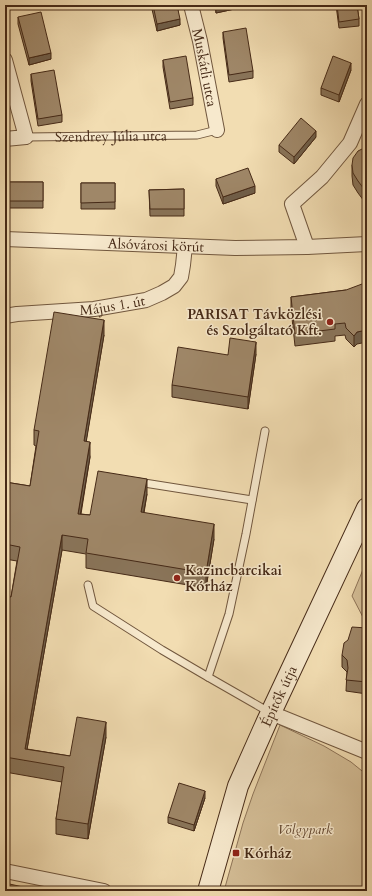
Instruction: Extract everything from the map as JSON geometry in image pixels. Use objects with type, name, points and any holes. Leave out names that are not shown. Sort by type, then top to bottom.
[{"type":"street","name":"Muskátli utca","points":[[192,5],[217,130]]},
{"type":"street","points":[[5,60],[26,137]]},
{"type":"street","points":[[307,247],[292,204],[322,177],[350,143],[367,104]]},
{"type":"street","name":"Szendrey Júlia utca","points":[[5,139],[26,137]]},
{"type":"street","name":"Alsóvárosi körút","points":[[5,240],[235,248],[367,244]]},
{"type":"street","name":"Május 1. út","points":[[9,314],[94,309],[146,300],[174,286],[181,277],[185,246]]},
{"type":"street","name":"Építők útja","points":[[208,891],[238,786],[367,508]]},
{"type":"street","points":[[271,713],[367,752]]},
{"type":"street","points":[[5,871],[104,891]]},
{"type":"lane","name":"Szendrey Júlia utca","points":[[26,137],[197,134],[217,130]]},
{"type":"lane","points":[[208,676],[229,614],[265,431]]},
{"type":"lane","points":[[129,480],[252,500]]},
{"type":"lane","points":[[88,585],[93,606],[162,650],[271,713]]},
{"type":"green space","points":[[367,560],[367,625],[352,596]]},
{"type":"green space","name":"Völgypark","points":[[280,725],[324,746],[351,762],[367,775],[367,891],[224,891],[243,823]]},
{"type":"building","points":[[153,5],[177,5],[180,19],[157,24]]},
{"type":"building","points":[[337,5],[357,5],[359,19],[339,22]]},
{"type":"building","points":[[41,12],[51,53],[29,58],[18,17]]},
{"type":"building","points":[[246,28],[253,71],[229,75],[223,32]]},
{"type":"building","points":[[186,56],[193,98],[170,102],[163,60]]},
{"type":"building","points":[[333,56],[351,63],[339,95],[321,88]]},
{"type":"building","points":[[54,70],[62,115],[38,119],[31,74]]},
{"type":"building","points":[[301,118],[316,131],[294,157],[279,145]]},
{"type":"building","points":[[366,147],[367,190],[364,189],[353,173],[352,165],[353,158],[358,151]]},
{"type":"building","points":[[248,168],[255,186],[223,197],[216,179]]},
{"type":"building","points":[[8,182],[43,182],[43,201],[9,201]]},
{"type":"building","points":[[81,183],[115,183],[115,202],[81,203]]},
{"type":"building","points":[[184,189],[184,209],[150,209],[149,190]]},
{"type":"building","name":"PARISAT Távközlési és Szolgáltató Kft.","points":[[362,284],[367,284],[367,330],[357,332],[354,336],[346,328],[345,323],[335,324],[335,329],[295,334],[291,297],[346,290]]},
{"type":"building","name":"Kazincbarcikai Kórház","points":[[54,312],[104,320],[84,441],[90,442],[78,514],[90,515],[98,471],[147,479],[141,512],[214,524],[206,573],[86,553],[88,539],[62,535],[25,749],[70,756],[77,717],[106,722],[88,824],[56,819],[64,767],[5,757],[5,596],[11,597],[20,547],[5,544],[5,482],[30,486],[39,431],[34,430]]},
{"type":"building","points":[[230,338],[256,342],[248,397],[172,385],[178,347],[228,355]]},
{"type":"building","points":[[352,627],[367,628],[367,682],[346,680],[348,668],[347,660],[342,655],[344,643],[348,640]]},
{"type":"building","points":[[179,783],[205,791],[194,825],[168,817]]},
{"type":"building","points":[[5,883],[41,891],[5,891]]},
{"type":"place","name":"PARISAT Távközlési és Szolgáltató Kft.","points":[[330,322]]},
{"type":"place","name":"Kazincbarcikai Kórház","points":[[177,578]]},
{"type":"place","name":"Kórház","points":[[236,853]]}]
